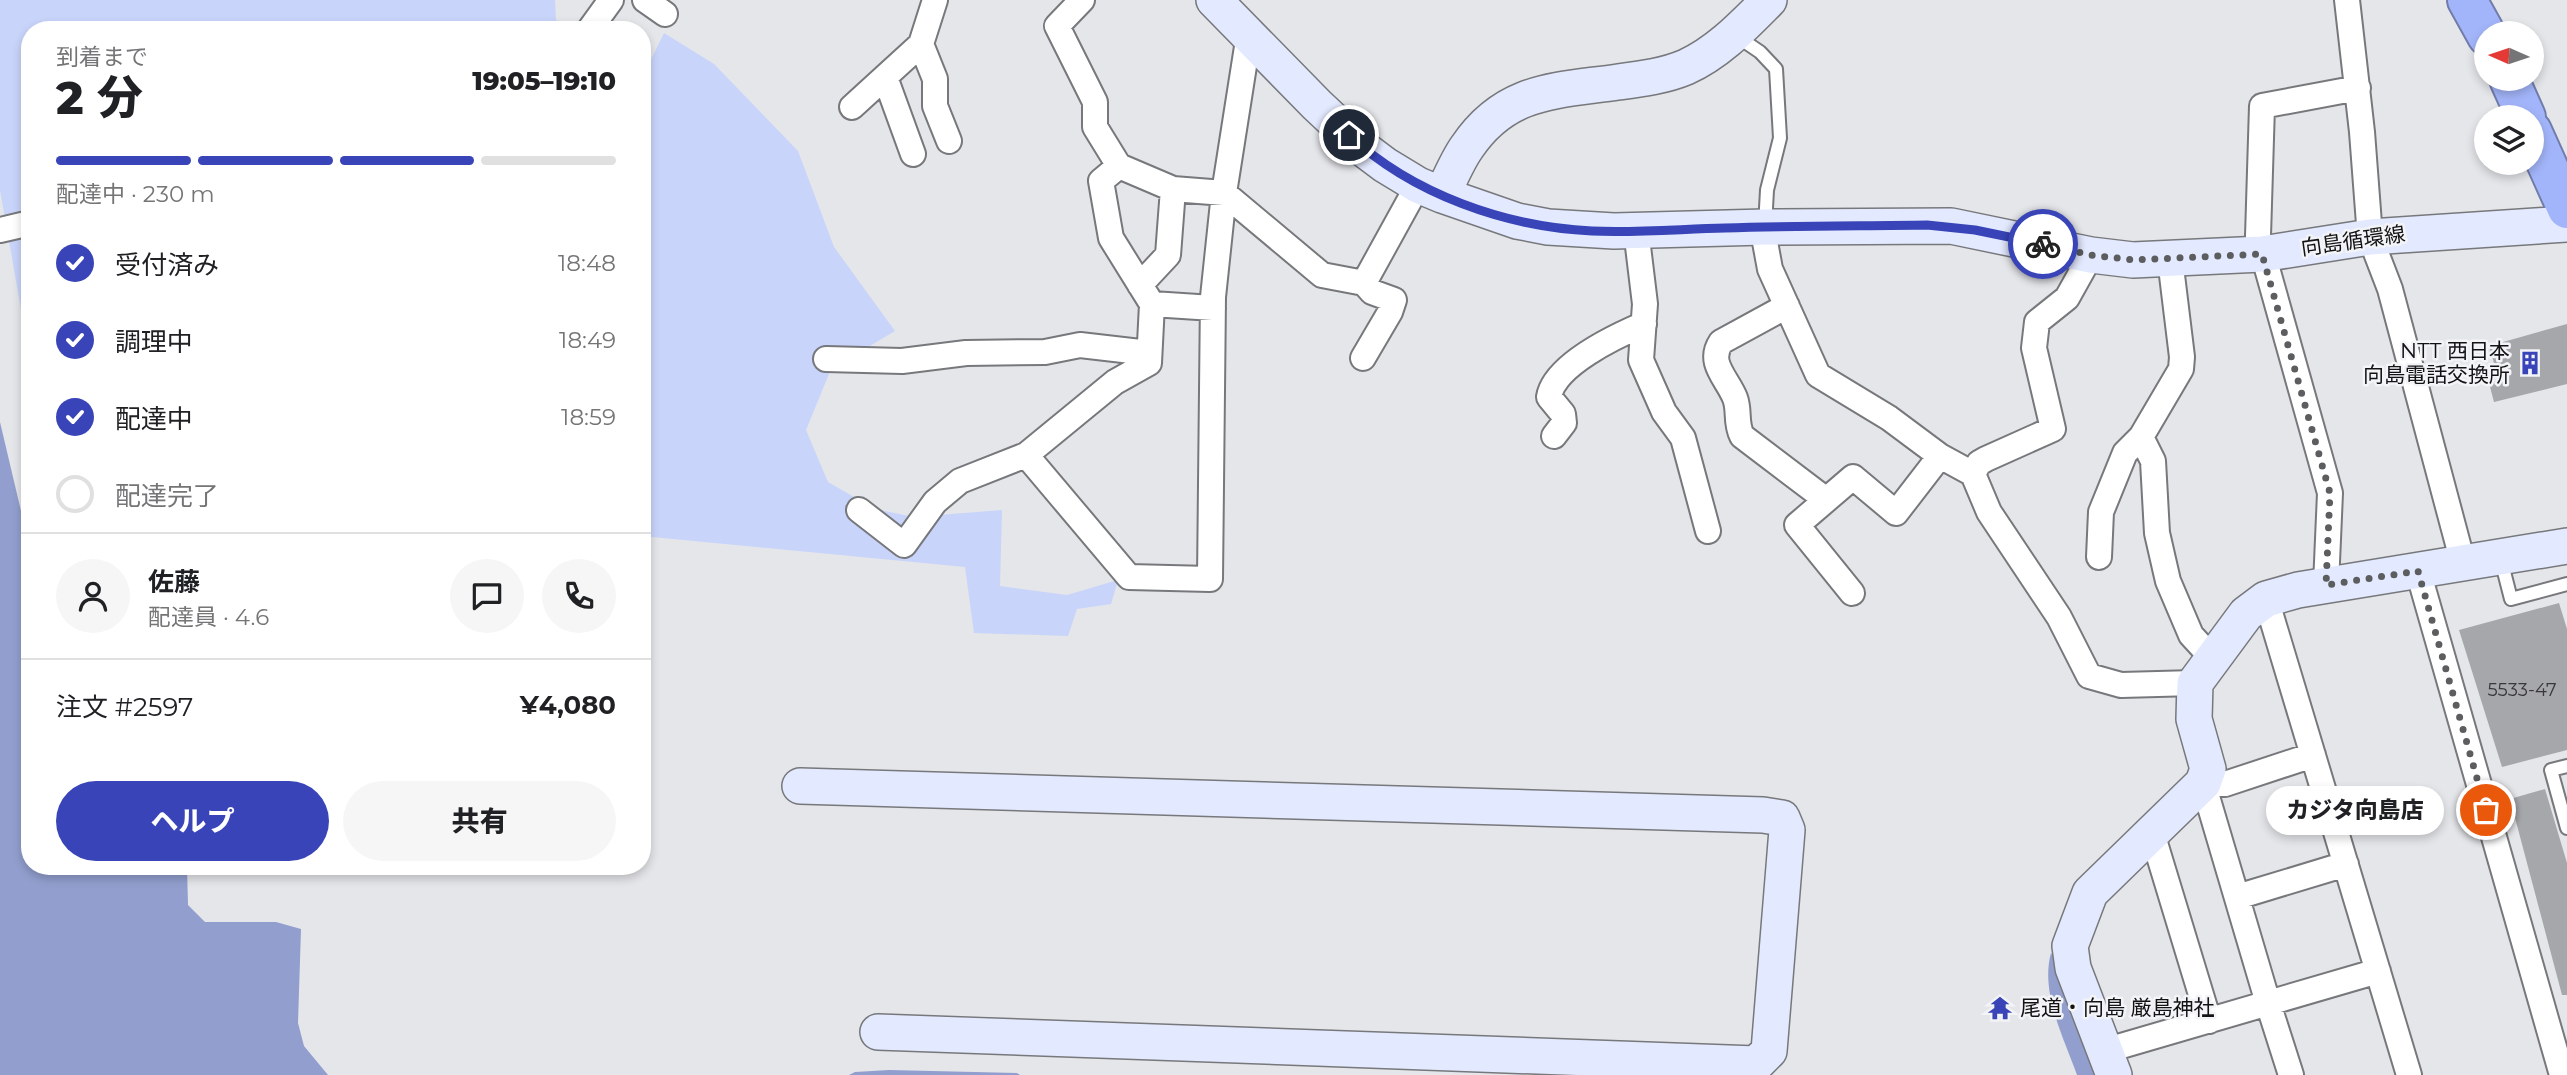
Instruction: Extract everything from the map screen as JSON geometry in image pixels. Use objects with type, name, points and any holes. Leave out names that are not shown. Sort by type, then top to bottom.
[{"type":"highway","points":[[2466,0],[2478,21]]},
{"type":"highway","points":[[2544,158],[2567,209]]},
{"type":"street","points":[[596,21],[611,0]]},
{"type":"street","points":[[852,107],[921,44],[935,0]]},
{"type":"street","name":"向島循環線","points":[[1214,0],[1365,150],[1430,190],[1517,221],[1548,227],[1590,231],[1951,226],[2091,255],[2133,260],[2262,254],[2370,237],[2567,224]]},
{"type":"street","points":[[1364,283],[1430,190],[1485,124],[1507,106],[1545,92],[1650,78],[1685,67],[1711,53],[1769,0]]},
{"type":"street","points":[[2347,0],[2358,88],[2370,237],[2390,289],[2463,564]]},
{"type":"street","points":[[1072,3],[1057,26],[1095,102],[1095,127],[1119,166],[1173,189],[1224,193],[1322,275],[1364,283],[1372,292],[1394,300],[1390,312],[1363,358]]},
{"type":"street","points":[[1026,455],[1129,577],[1210,579],[1213,308],[1224,193],[1248,34]]},
{"type":"street","points":[[921,44],[935,79],[935,106],[949,141]]},
{"type":"street","points":[[885,76],[913,154]]},
{"type":"street","points":[[2326,585],[2330,493],[2258,236],[2262,106],[2358,88]]},
{"type":"street","points":[[859,510],[904,545],[935,502],[960,481],[1026,455],[1115,382],[1149,363],[1146,295],[1111,238],[1101,181],[1119,166]]},
{"type":"street","points":[[1146,295],[1168,255],[1173,189]]},
{"type":"street","points":[[0,230],[21,225]]},
{"type":"street","points":[[1765,227],[1770,269],[1818,375],[1889,418],[1940,456],[1973,474],[1989,512],[2059,617],[2089,676],[2121,685],[2204,671]]},
{"type":"street","points":[[1636,230],[1645,304],[1640,360],[1664,412],[1683,438],[1709,531]]},
{"type":"street","points":[[1973,474],[1979,463],[1986,459],[2053,429],[2035,348],[2037,322],[2067,298],[2091,255]]},
{"type":"street","points":[[2099,557],[2101,512],[2125,453],[2141,437],[2181,369],[2182,357],[2170,259]]},
{"type":"street","points":[[1146,295],[1213,308]]},
{"type":"street","points":[[1787,306],[1721,342],[1716,350],[1717,366],[1735,400],[1737,426],[1742,436],[1825,499]]},
{"type":"street","points":[[1554,436],[1564,424],[1563,414],[1549,397],[1551,387],[1576,363],[1615,337],[1644,324]]},
{"type":"street","points":[[825,359],[902,361],[966,353],[1045,352],[1080,345],[1149,353]]},
{"type":"street","points":[[2141,437],[2153,461],[2157,533],[2168,581],[2204,671]]},
{"type":"street","points":[[1852,593],[1797,525],[1853,477],[1896,513],[1940,456]]},
{"type":"street","points":[[2378,971],[2209,1021],[2109,1063],[2073,968],[2070,946],[2090,893],[2203,783],[2208,769],[2194,719],[2204,671],[2246,614],[2266,599],[2298,590],[2567,546]]},
{"type":"street","points":[[2418,571],[2562,1075]]},
{"type":"street","points":[[2266,599],[2409,1075]]},
{"type":"street","points":[[2203,783],[2225,784],[2313,755]]},
{"type":"street","points":[[2203,783],[2291,1075]]},
{"type":"street","points":[[800,786],[1763,815],[1782,818],[1787,830],[1769,1051],[1756,1064],[1627,1067],[878,1032]]},
{"type":"street","points":[[2152,833],[2209,1021]]},
{"type":"street","points":[[2237,897],[2346,863]]},
{"type":"lane","points":[[1734,34],[1759,52],[1776,69],[1780,138],[1767,190],[1765,227]]},
{"type":"lane","points":[[2501,557],[2511,598],[2567,584]]},
{"type":"lane","points":[[2567,766],[2551,770],[2567,828]]},
{"type":"shaded area","points":[[0,0],[555,0],[557,21],[21,21],[21,309],[0,190]]},
{"type":"shaded area","points":[[664,33],[714,64],[798,151],[834,247],[895,331],[831,369],[806,430],[828,482],[875,509],[914,517],[1002,510],[1000,586],[1067,595],[1118,580],[1111,604],[1077,609],[1068,636],[974,633],[965,567],[651,537],[651,60]]},
{"type":"shaded area","points":[[0,422],[21,511],[21,875],[187,875],[188,905],[205,922],[276,922],[301,929],[298,1023],[304,1046],[328,1075],[0,1075]]},
{"type":"shaded area","points":[[2051,953],[2099,1075],[2077,1075],[2051,999],[2048,968]]},
{"type":"shaded area","points":[[889,1070],[1020,1075],[849,1075],[855,1072]]},
{"type":"building","name":"NTT 西日本 向島電話交換所","points":[[2567,324],[2567,384],[2494,402],[2489,383],[2499,380],[2489,346]]},
{"type":"building","points":[[2559,603],[2567,629],[2567,750],[2502,767],[2459,630]]},
{"type":"building","points":[[2545,789],[2567,863],[2567,995],[2562,995],[2510,799]]},
{"type":"way so far","points":[[2043,244],[2091,255],[2133,260],[2262,254],[2330,493],[2326,585],[2418,571],[2486,810]]},
{"type":"place","name":"NTT 西日本 向島電話交換所","points":[[2530,363]]},
{"type":"place","name":"カジタ向島店","points":[[2486,810]]},
{"type":"place","name":"尾道・向島 厳島神社","points":[[2000,1008]]},
{"type":"route","points":[[1349,135],[1385,165],[1418,185],[1517,221],[1548,227],[1614,231],[1927,225],[1951,226],[2043,244]]}]
